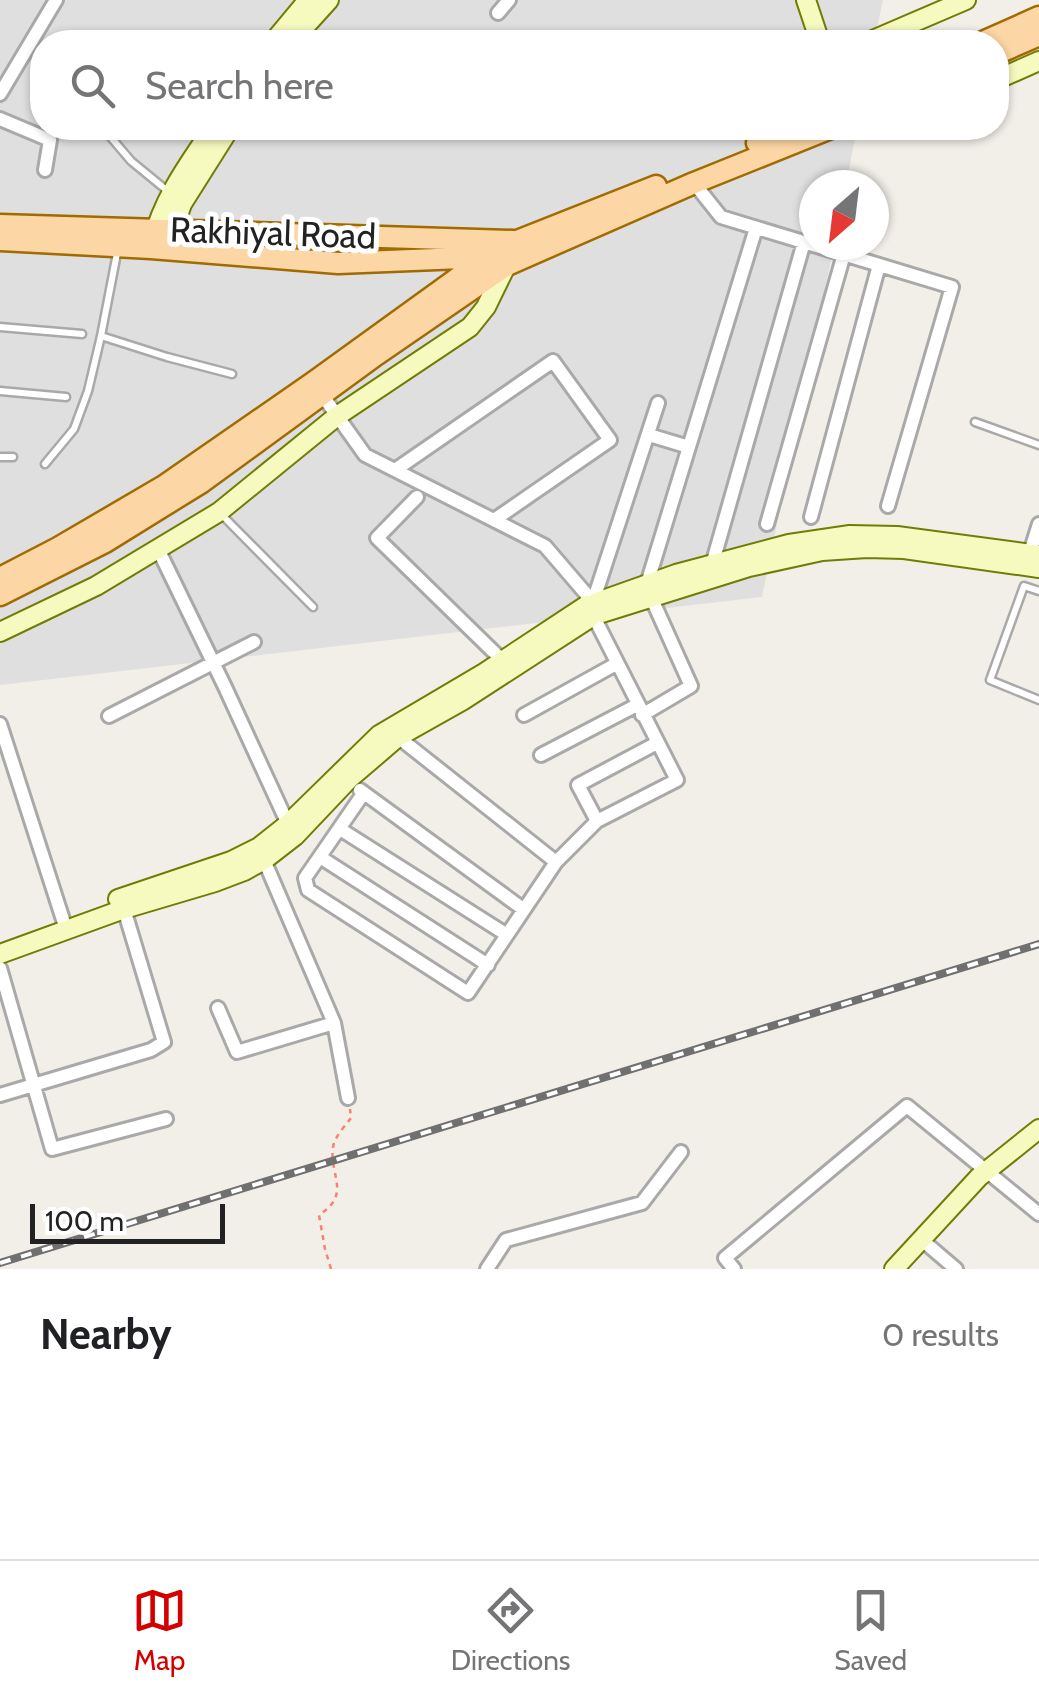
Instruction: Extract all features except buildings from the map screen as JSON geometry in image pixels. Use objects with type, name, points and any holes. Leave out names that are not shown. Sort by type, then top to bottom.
[{"type":"main road","points":[[1009,30],[1039,17]]},
{"type":"main road","points":[[1009,48],[1039,35]]},
{"type":"main road","points":[[0,595],[105,542],[202,482],[323,396],[497,261],[517,241],[765,140]]},
{"type":"main road","points":[[0,240],[118,246],[161,239],[338,263],[497,261],[544,249],[802,140]]},
{"type":"main road","name":"Rakhiyal Road","points":[[0,225],[161,239],[517,241],[544,249]]},
{"type":"main road","points":[[0,578],[164,486],[497,261]]},
{"type":"street","points":[[38,30],[56,0]]},
{"type":"street","points":[[283,30],[308,0]]},
{"type":"street","points":[[302,30],[328,0]]},
{"type":"street","points":[[498,13],[509,0]]},
{"type":"street","points":[[806,0],[816,30]]},
{"type":"street","points":[[896,30],[966,0]]},
{"type":"street","points":[[0,94],[30,44]]},
{"type":"street","points":[[1009,74],[1039,61]]},
{"type":"street","points":[[0,119],[30,132]]},
{"type":"street","points":[[45,170],[50,140]]},
{"type":"street","points":[[161,239],[206,140]]},
{"type":"street","points":[[177,199],[221,140]]},
{"type":"street","points":[[694,184],[721,217],[799,241]]},
{"type":"street","points":[[541,755],[690,686],[649,590],[756,228]]},
{"type":"street","points":[[712,564],[799,260]]},
{"type":"street","points":[[767,524],[842,260]]},
{"type":"street","points":[[863,260],[952,287],[888,506]]},
{"type":"street","points":[[0,632],[96,586],[219,512],[338,416],[470,328],[486,307],[497,261]]},
{"type":"street","points":[[811,517],[879,265]]},
{"type":"street","points":[[395,470],[553,361],[610,440],[494,520]]},
{"type":"street","points":[[323,396],[366,455],[545,546],[594,610],[616,664],[677,780],[598,822],[556,862],[468,993],[308,890],[305,878],[364,794]]},
{"type":"street","points":[[0,942],[214,882],[264,860],[398,737],[462,701],[594,610],[658,404]]},
{"type":"street","points":[[649,435],[689,447]]},
{"type":"street","points":[[417,497],[377,538],[503,661]]},
{"type":"street","points":[[0,954],[64,924],[268,842],[378,734],[594,610],[712,564],[807,547],[904,549],[1033,560],[1039,524]]},
{"type":"street","points":[[649,590],[749,566],[807,547]]},
{"type":"street","points":[[158,549],[288,824]]},
{"type":"street","points":[[109,716],[254,642]]},
{"type":"street","points":[[524,715],[616,664]]},
{"type":"street","points":[[0,727],[64,924]]},
{"type":"street","points":[[398,737],[556,862]]},
{"type":"street","points":[[598,822],[578,785],[657,743]]},
{"type":"street","points":[[349,779],[523,910]]},
{"type":"street","points":[[340,829],[507,935]]},
{"type":"street","points":[[320,857],[488,964]]},
{"type":"street","points":[[264,860],[334,1023],[348,1098]]},
{"type":"street","points":[[0,1095],[140,1053],[164,1042],[124,909]]},
{"type":"street","points":[[0,968],[52,1149],[166,1119]]},
{"type":"street","points":[[218,1008],[237,1052],[334,1023]]},
{"type":"street","points":[[734,1269],[725,1258],[908,1106],[1039,1214]]},
{"type":"street","points":[[894,1269],[987,1171],[1039,1129]]},
{"type":"street","points":[[487,1269],[506,1240],[642,1203],[681,1152]]},
{"type":"street","points":[[922,1240],[956,1269]]},
{"type":"lane","points":[[113,140],[131,161],[177,199]]},
{"type":"lane","points":[[44,464],[74,429],[88,391],[118,246]]},
{"type":"lane","points":[[0,327],[82,334]]},
{"type":"lane","points":[[101,336],[232,374]]},
{"type":"lane","points":[[0,391],[66,398]]},
{"type":"lane","points":[[975,422],[1039,445]]},
{"type":"lane","points":[[0,457],[13,457]]},
{"type":"lane","points":[[219,512],[313,608]]},
{"type":"lane","points":[[1039,591],[1024,586],[990,680],[1039,700]]},
{"type":"path","points":[[331,1269],[319,1215],[333,1204],[337,1195],[334,1144],[351,1118],[348,1098]]},
{"type":"shaded area","points":[[0,0],[883,0],[877,30],[30,30],[30,140],[855,140],[849,170],[799,170],[799,260],[831,260],[762,597],[0,685]]},
{"type":"railway","points":[[0,1263],[1039,944]]}]
